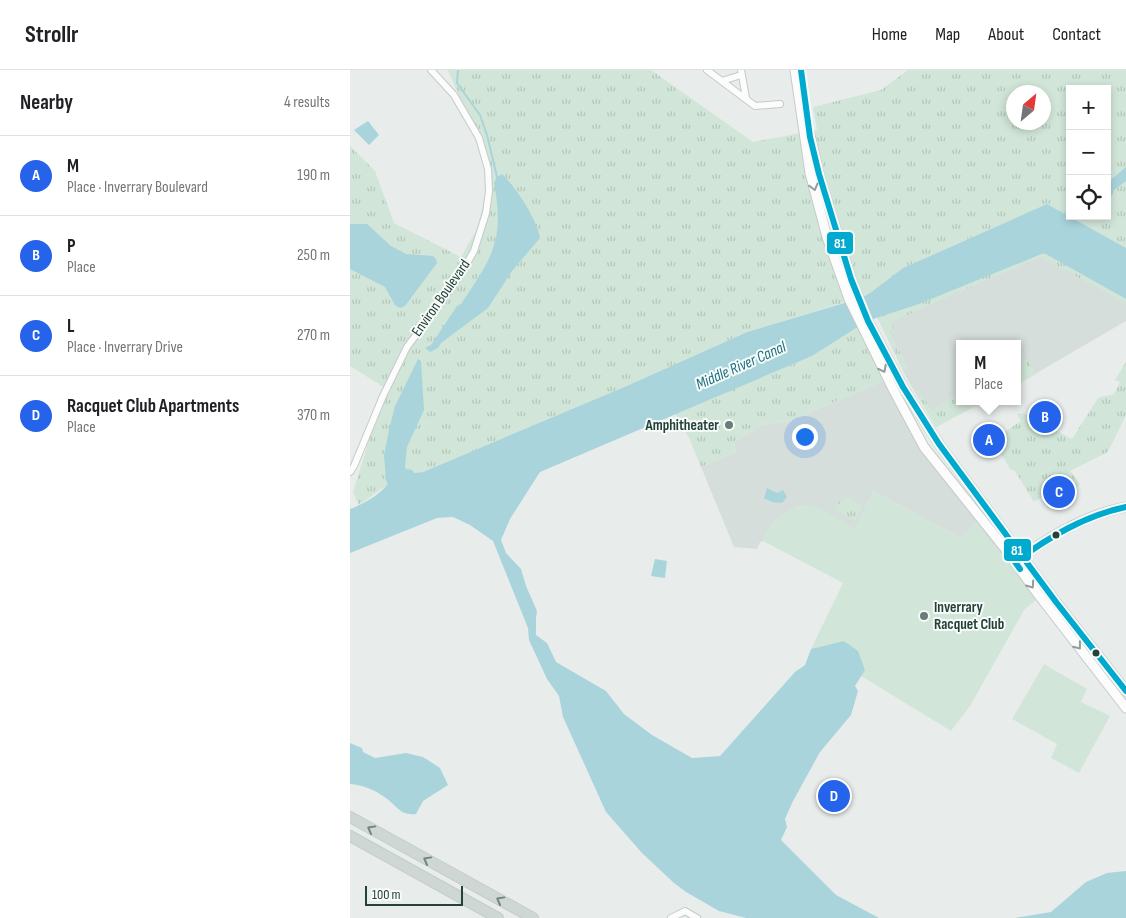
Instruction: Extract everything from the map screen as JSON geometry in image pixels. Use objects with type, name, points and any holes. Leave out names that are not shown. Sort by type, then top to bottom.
[{"type":"main road","points":[[350,817],[533,918]]},
{"type":"main road","points":[[350,836],[498,918]]},
{"type":"main road","points":[[432,881],[452,882],[462,879]]},
{"type":"main road","points":[[458,896],[464,891],[481,889]]},
{"type":"street","name":"Environ Boulevard","points":[[350,472],[383,396],[409,343],[450,290],[466,265],[474,251],[486,214],[489,191],[488,169],[479,138],[454,96],[431,70]]},
{"type":"street","points":[[707,70],[755,106],[780,104]]},
{"type":"street","points":[[795,70],[810,173],[827,237],[864,323],[924,447],[1015,562],[1126,708]]},
{"type":"street","points":[[801,70],[811,142],[851,279],[853,298]]},
{"type":"street","points":[[722,80],[741,72],[746,98]]},
{"type":"street","points":[[864,323],[939,444],[1126,691]]},
{"type":"street","points":[[1015,562],[1066,529],[1104,512],[1126,507]]},
{"type":"street","points":[[671,918],[685,911],[698,918]]},
{"type":"shaded area","points":[[1044,252],[1126,299],[1126,321],[1021,382],[1021,340],[956,340],[956,405],[977,405],[936,427],[906,377],[877,317],[919,304]]},
{"type":"shaded area","points":[[883,381],[920,449],[977,520],[961,538],[873,491],[855,530],[811,505],[796,507],[765,535],[757,549],[734,547],[701,467],[736,452],[734,442],[763,425],[790,421]]},
{"type":"green space","points":[[448,70],[651,70],[753,142],[817,130],[813,107],[881,90],[908,70],[1126,70],[1126,248],[1076,220],[1111,220],[1111,85],[1066,85],[1066,215],[1047,204],[903,268],[870,293],[747,332],[629,385],[423,472],[397,479],[359,505],[353,492],[385,388],[350,366],[350,146],[375,171],[394,223],[461,257],[477,229],[491,171]]},
{"type":"green space","points":[[1044,252],[1126,299],[1126,303],[1040,257],[891,322],[894,329],[889,331],[908,368],[904,371],[877,317]]},
{"type":"green space","points":[[856,325],[883,381],[790,421],[763,425],[734,442],[736,452],[701,467],[689,438],[675,414],[812,356]]},
{"type":"green space","points":[[1027,359],[1036,374],[1021,382],[1021,363]]},
{"type":"green space","points":[[1126,362],[1126,415],[1108,452],[1070,471],[1080,484],[1072,491],[1071,496],[1063,483],[1034,502],[1015,471],[1010,469],[993,440],[1021,421],[1017,414],[1023,413],[1072,439],[1098,398],[1114,394],[1120,382],[1115,380]]},
{"type":"green space","points":[[918,390],[932,410],[956,395],[956,405],[977,405],[936,427],[915,392]]},
{"type":"green space","name":"Inverrary Racquet Club","points":[[873,491],[961,538],[977,520],[1036,600],[1024,610],[970,706],[951,731],[861,676],[865,669],[845,641],[811,649],[843,583],[763,541],[775,521],[788,511],[802,506],[810,505],[819,508],[855,529]]},
{"type":"green space","points":[[848,497],[863,506],[855,521],[835,509],[839,502]]},
{"type":"green space","points":[[1044,664],[1087,689],[1081,702],[1110,716],[1079,773],[1051,758],[1057,744],[1012,719]]},
{"type":"water","points":[[368,121],[379,135],[369,145],[354,130]]},
{"type":"water","points":[[1126,167],[1126,181],[1114,190],[1111,197],[1111,180]]},
{"type":"water","points":[[502,174],[525,204],[540,238],[512,271],[488,308],[441,343],[438,348],[430,352],[425,348],[431,345],[457,306],[461,304],[488,261],[497,234],[498,219],[494,183],[497,177]]},
{"type":"water","name":"Middle River Canal","points":[[1047,204],[1066,215],[1066,220],[1076,220],[1126,248],[1126,299],[1044,253],[919,304],[867,321],[812,356],[540,472],[510,519],[501,540],[506,553],[521,569],[537,611],[536,635],[547,643],[556,662],[606,691],[624,714],[652,735],[692,758],[720,756],[795,672],[805,665],[811,649],[844,641],[858,651],[865,670],[855,686],[858,691],[851,715],[820,752],[792,803],[785,819],[787,827],[781,840],[836,895],[879,918],[746,918],[719,911],[674,883],[642,853],[606,812],[563,717],[559,696],[547,679],[529,640],[528,628],[493,541],[470,525],[453,517],[437,518],[350,553],[350,509],[371,499],[388,484],[384,455],[389,430],[395,406],[418,359],[421,361],[424,410],[407,447],[405,466],[406,469],[412,470],[414,473],[423,472],[629,385],[747,332],[858,299],[870,293],[903,268]]},
{"type":"water","points":[[350,224],[367,224],[391,246],[406,254],[433,256],[436,259],[437,263],[405,306],[400,308],[395,305],[385,287],[350,269]]},
{"type":"water","points":[[767,488],[777,493],[783,490],[787,497],[782,503],[772,502],[764,498]]},
{"type":"water","points":[[655,559],[667,561],[665,578],[651,576]]},
{"type":"water","points":[[350,743],[362,748],[363,752],[375,758],[406,753],[423,757],[440,768],[448,785],[423,801],[416,814],[402,812],[378,793],[350,784]]},
{"type":"water","points":[[1126,871],[1126,918],[1015,918],[1051,912],[1086,882],[1107,873]]},
{"type":"waterway","points":[[458,70],[457,83],[480,115],[497,177]]},
{"type":"transit line","name":"81","points":[[801,70],[810,137],[819,174],[851,279],[868,321],[903,387],[939,444],[1056,602],[1126,691]]},
{"type":"transit line","name":"81","points":[[1020,569],[1015,562],[1054,536],[1081,522],[1126,507]]},
{"type":"place","name":"P","points":[[1045,417]]},
{"type":"place","name":"Amphitheater","points":[[729,425]]},
{"type":"place","name":"M","points":[[989,440]]},
{"type":"place","name":"L","points":[[1059,492]]},
{"type":"place","name":"Inverrary Racquet Club","points":[[924,616]]},
{"type":"place","name":"Racquet Club Apartments","points":[[834,796]]}]
